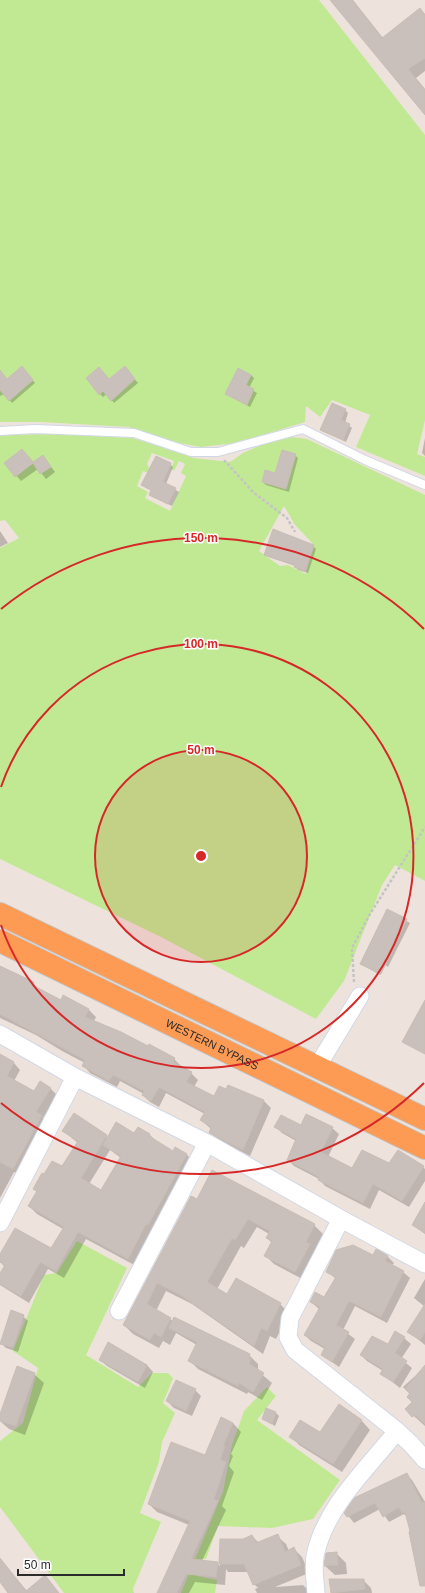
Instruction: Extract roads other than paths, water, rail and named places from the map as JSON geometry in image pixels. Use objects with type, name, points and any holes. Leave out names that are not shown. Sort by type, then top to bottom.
[{"type":"highway","points":[[0,914],[425,1119]]},
{"type":"highway","name":"WESTERN BYPASS","points":[[0,941],[425,1148]]},
{"type":"street","points":[[317,1067],[360,996]]},
{"type":"street","points":[[0,1034],[75,1077],[207,1143],[341,1219],[425,1264]]},
{"type":"street","points":[[0,1223],[75,1077]]},
{"type":"street","points":[[119,1311],[207,1143]]},
{"type":"street","points":[[341,1219],[290,1318],[288,1337],[295,1350],[397,1431],[412,1444],[425,1460]]},
{"type":"street","points":[[316,1593],[315,1558],[321,1536],[334,1512],[352,1486],[397,1431]]},
{"type":"lane","points":[[0,431],[35,429],[134,433],[191,452],[218,452],[304,429],[364,460],[425,485]]}]
